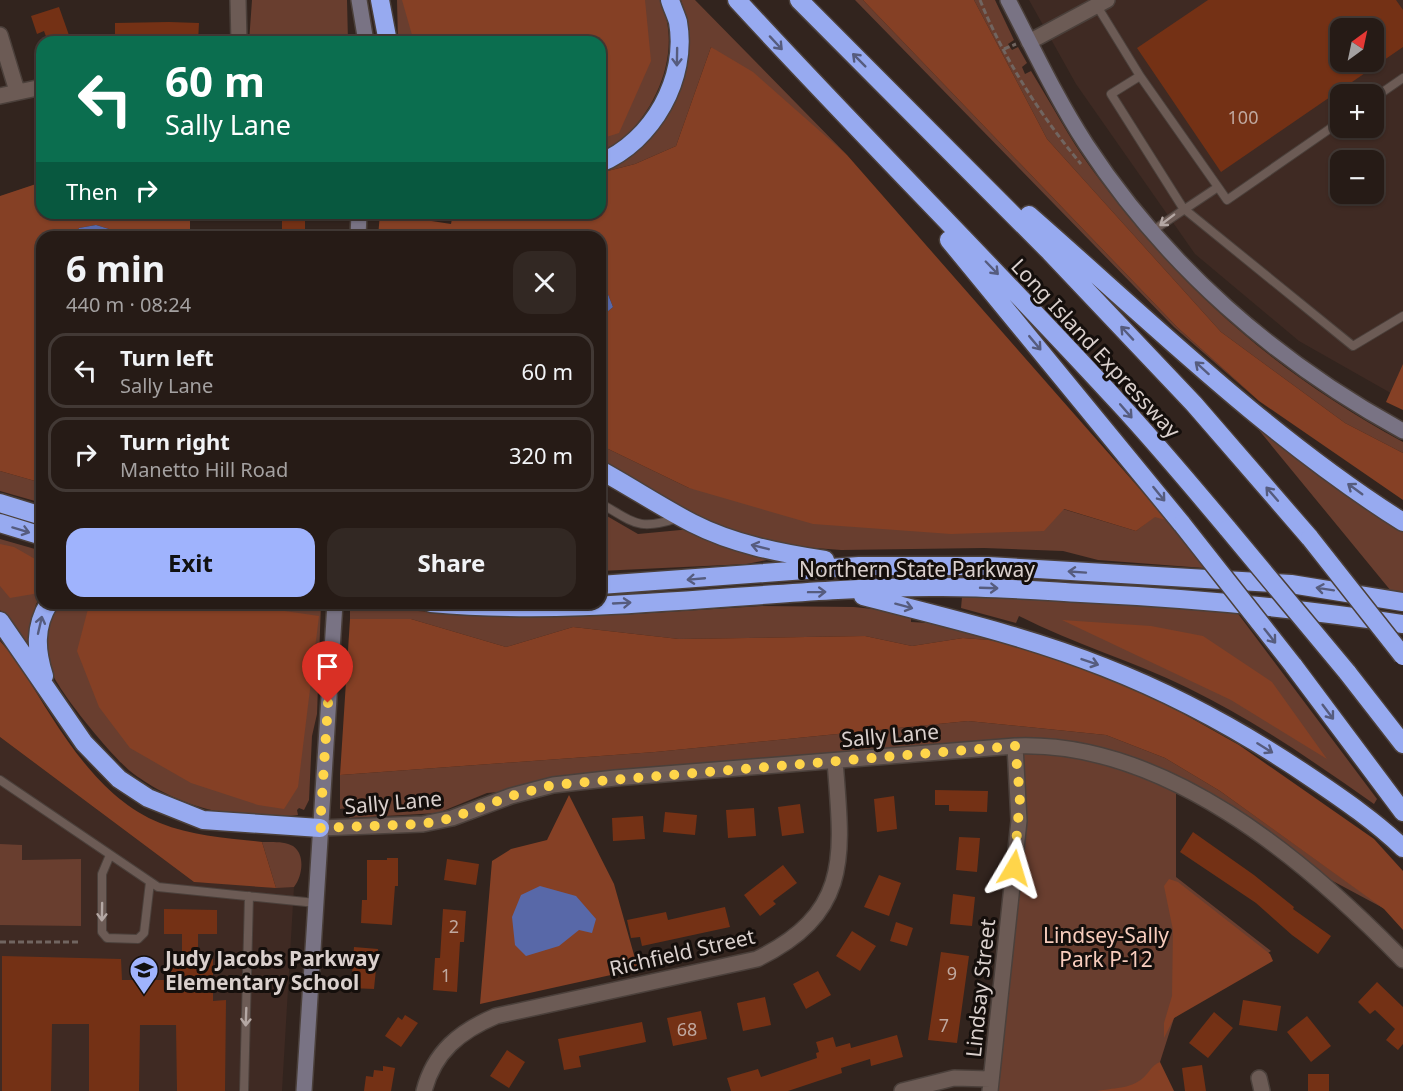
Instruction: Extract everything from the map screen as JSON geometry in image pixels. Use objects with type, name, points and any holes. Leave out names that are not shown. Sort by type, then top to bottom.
[{"type":"highway","points":[[379,0],[387,36]]},
{"type":"highway","points":[[606,159],[629,144],[649,125],[667,99],[677,71],[678,22],[670,0]]},
{"type":"highway","name":"Long Island Expressway","points":[[737,0],[863,137],[1120,404],[1228,529],[1347,672],[1403,744]]},
{"type":"highway","name":"Long Island Expressway","points":[[799,0],[1050,252],[1194,404],[1310,538],[1403,656]]},
{"type":"highway","points":[[900,101],[1231,394],[1306,454],[1403,522]]},
{"type":"highway","points":[[863,137],[1182,524],[1293,665],[1403,812]]},
{"type":"highway","points":[[606,473],[682,517],[741,543],[794,556],[859,566]]},
{"type":"highway","points":[[0,503],[36,514]]},
{"type":"highway","points":[[0,523],[36,534]]},
{"type":"highway","name":"Northern State Parkway","points":[[606,585],[859,566],[988,566],[1291,584],[1403,602]]},
{"type":"highway","name":"Northern State Parkway","points":[[606,603],[847,591],[972,588],[1168,597],[1403,624]]},
{"type":"highway","points":[[847,591],[1035,643],[1103,666],[1162,692],[1228,725],[1289,762],[1342,799],[1403,848]]},
{"type":"highway","points":[[45,609],[37,642],[38,658],[48,690]]},
{"type":"highway","points":[[0,621],[69,724],[102,764],[148,798],[203,820],[320,828]]},
{"type":"main road","points":[[359,0],[365,36]]},
{"type":"main road","points":[[374,36],[379,0]]},
{"type":"main road","points":[[1008,0],[1050,84],[1086,144],[1152,231],[1207,290],[1282,352],[1329,387],[1403,431]]},
{"type":"main road","points":[[304,1091],[334,609]]},
{"type":"street","points":[[238,0],[239,36]]},
{"type":"street","points":[[1029,42],[1102,3]]},
{"type":"street","points":[[0,35],[17,91]]},
{"type":"street","points":[[0,96],[36,88]]},
{"type":"street","name":"Sally Lane","points":[[320,828],[423,824],[452,818],[511,796],[553,785],[1015,746],[1068,749],[1102,756],[1159,775],[1221,807],[1297,864],[1403,960]]},
{"type":"street","name":"Lindsay Street","points":[[990,1085],[1019,821],[1015,746]]},
{"type":"street","name":"Richfield Street","points":[[424,1091],[431,1070],[454,1040],[469,1028],[496,1016],[757,959],[786,945],[807,927],[825,903],[839,861],[840,817],[835,761]]},
{"type":"street","points":[[902,1091],[954,1078],[990,1085]]},
{"type":"lane","points":[[1102,3],[1140,76],[1227,200],[1330,129]]},
{"type":"lane","points":[[1140,76],[1111,94],[1183,208],[1353,346],[1403,316]]},
{"type":"lane","points":[[1384,91],[1403,78]]},
{"type":"lane","points":[[1152,231],[1183,208],[1218,187]]},
{"type":"lane","points":[[606,506],[639,525],[651,526],[682,517]]},
{"type":"lane","points":[[0,780],[158,887],[316,903]]},
{"type":"lane","points":[[110,855],[102,874],[102,932],[107,938],[138,939],[144,933],[150,882]]},
{"type":"lane","points":[[244,1091],[249,896]]},
{"type":"path","points":[[0,942],[81,942]]},
{"type":"shaded area","points":[[402,0],[645,0],[651,61],[619,133],[606,137],[606,36],[412,36]]},
{"type":"shaded area","points":[[863,0],[974,0],[1047,139],[1221,332],[1345,423],[1403,453],[1403,500],[1259,401],[1177,327]]},
{"type":"shaded area","points":[[1029,0],[1403,0],[1403,400],[1299,341],[1195,254],[1076,84]]},
{"type":"shaded area","points":[[711,47],[753,72],[847,155],[1168,521],[1155,517],[1136,531],[1064,509],[1044,531],[951,534],[813,524],[689,488],[606,448],[606,313],[613,307],[606,289],[606,231],[378,231],[380,219],[419,219],[451,224],[452,219],[606,219],[606,171],[635,164],[676,146]]},
{"type":"shaded area","points":[[36,184],[36,219],[190,219],[190,231],[116,231],[96,225],[79,228],[77,231],[36,231],[36,481],[0,471],[0,196]]},
{"type":"shaded area","points":[[1403,364],[1403,410],[1386,402]]},
{"type":"shaded area","points":[[0,544],[14,547],[36,560],[36,594],[10,598],[0,586]]},
{"type":"shaded area","points":[[88,609],[271,609],[319,616],[298,787],[284,809],[258,805],[191,783],[130,748],[99,707],[77,651]]},
{"type":"shaded area","points":[[350,619],[411,619],[506,647],[573,627],[679,639],[865,636],[912,646],[963,638],[1014,642],[1087,665],[1152,696],[1239,745],[1374,839],[1403,871],[1403,930],[1384,909],[1220,791],[1165,758],[1106,735],[968,721],[655,752],[340,775]]},
{"type":"shaded area","points":[[1062,620],[1151,626],[1203,636],[1272,682],[1327,759],[1231,700]]},
{"type":"shaded area","points":[[0,641],[21,668],[72,747],[111,792],[143,815],[172,827],[210,836],[262,842],[276,888],[194,882],[0,737]]},
{"type":"shaded area","name":"Judy Jacobs Parkway Elementary School","points":[[0,737],[194,882],[294,887],[282,1091],[0,1091]]},
{"type":"shaded area","points":[[569,795],[614,884],[638,969],[480,1004],[492,861],[511,849],[547,840]]},
{"type":"shaded area","points":[[1169,879],[1178,882],[1270,954],[1273,961],[1174,1018],[1164,1038],[1164,1023],[1172,996],[1173,930],[1164,886]]},
{"type":"shaded area","points":[[1160,1062],[1174,1091],[1097,1091],[1121,1088],[1138,1082]]},
{"type":"green space","points":[[252,0],[347,0],[348,36],[249,36]]},
{"type":"green space","points":[[397,0],[660,0],[669,37],[664,74],[648,109],[622,140],[606,148],[606,36],[398,36]]},
{"type":"green space","points":[[681,0],[695,0],[847,155],[711,47],[676,146],[635,164],[606,171],[606,168],[623,158],[644,141],[661,122],[674,100],[683,77],[688,52],[687,26]]},
{"type":"green space","points":[[855,0],[863,0],[1177,327],[1259,401],[1174,327]]},
{"type":"green space","points":[[974,0],[995,0],[1014,40],[1008,44],[1012,50],[1018,47],[1027,63],[1022,67],[1025,74],[1031,71],[1091,168],[1158,251],[1231,323],[1312,386],[1403,442],[1403,453],[1345,423],[1221,332],[1047,139]]},
{"type":"green space","points":[[1244,412],[1403,528],[1403,593],[1391,591]]},
{"type":"green space","points":[[606,448],[689,488],[1063,509],[1136,531],[1155,516],[1168,521],[1204,568],[1098,560],[1063,551],[984,548],[841,550],[788,546],[732,532],[694,516],[606,465]]},
{"type":"green space","points":[[0,471],[36,481],[36,501],[0,491]]},
{"type":"green space","points":[[606,515],[638,534],[691,529],[781,557],[747,564],[606,571]]},
{"type":"green space","points":[[0,539],[36,549],[36,604],[27,644],[0,610]]},
{"type":"green space","points":[[962,597],[1043,599],[1236,611],[1377,799],[1374,804],[1260,728],[1188,688],[1019,616],[1016,623],[961,608]]},
{"type":"green space","points":[[762,606],[854,607],[911,613],[911,622],[963,625],[1014,642],[963,638],[912,646],[865,636],[679,639],[573,627],[506,647],[411,619],[350,619],[350,609],[486,615],[618,615]]},
{"type":"green space","points":[[55,609],[321,609],[317,714],[312,736],[309,800],[304,810],[299,808],[298,815],[281,817],[227,814],[176,798],[145,782],[130,771],[82,718],[50,670],[46,659],[45,637]]},
{"type":"green space","name":"Lindsey-Sally Park P-12","points":[[968,721],[1106,735],[1165,758],[1220,791],[1385,909],[1273,849],[1176,785],[1176,877],[1271,951],[1174,1018],[1160,1062],[1159,1091],[990,1091],[1017,749],[487,793],[438,813],[350,818],[346,815],[347,808],[340,809],[340,775],[655,752]]},
{"type":"green space","points":[[262,842],[286,843],[297,850],[301,866],[299,878],[294,887],[276,888]]},
{"type":"green space","points":[[0,844],[22,845],[22,860],[81,859],[81,926],[0,925]]},
{"type":"water","points":[[96,225],[116,231],[77,231],[79,228]]},
{"type":"water","points":[[606,289],[613,307],[606,313]]},
{"type":"water","points":[[540,886],[576,896],[596,919],[592,933],[579,930],[559,946],[526,956],[515,945],[512,917],[521,895]]},
{"type":"building","points":[[1208,0],[1396,0],[1403,10],[1403,47],[1384,60],[1384,18],[1330,18],[1330,72],[1367,72],[1349,84],[1330,84],[1330,97],[1221,172],[1137,48]]},
{"type":"building","points":[[59,7],[69,36],[46,36],[44,31],[37,34],[31,16]]},
{"type":"building","points":[[115,23],[199,23],[198,36],[115,36]]},
{"type":"building","points":[[282,219],[305,219],[305,231],[282,231]]},
{"type":"building","points":[[935,790],[988,791],[987,812],[949,811],[949,805],[935,805]]},
{"type":"building","points":[[894,796],[897,829],[877,832],[874,799]]},
{"type":"building","points":[[800,804],[804,833],[782,836],[778,807]]},
{"type":"building","points":[[754,808],[756,836],[728,838],[726,810]]},
{"type":"building","points":[[665,812],[697,815],[695,835],[663,832]]},
{"type":"building","points":[[643,816],[645,839],[613,841],[612,818]]},
{"type":"building","points":[[1193,832],[1254,875],[1294,907],[1293,909],[1331,936],[1318,954],[1292,935],[1256,903],[1180,852]]},
{"type":"building","points":[[959,837],[980,838],[977,872],[956,870]]},
{"type":"building","points":[[387,858],[398,858],[398,886],[395,886],[392,925],[361,923],[362,900],[367,900],[367,860],[387,860]]},
{"type":"building","points":[[447,859],[479,864],[476,885],[444,880]]},
{"type":"building","points":[[783,865],[797,883],[773,901],[776,904],[760,916],[744,895]]},
{"type":"building","points":[[879,875],[901,883],[889,916],[864,907]]},
{"type":"building","points":[[953,894],[975,897],[972,926],[950,924]]},
{"type":"building","points":[[725,907],[730,927],[642,946],[640,937],[631,938],[627,920],[666,912],[668,920]]},
{"type":"building","points":[[164,909],[217,910],[217,934],[198,934],[198,960],[213,959],[213,1001],[226,1000],[225,1091],[177,1091],[176,1025],[140,1025],[139,1091],[89,1091],[89,1024],[52,1024],[51,1091],[2,1091],[2,956],[121,959],[122,980],[168,980],[168,960],[182,959],[182,934],[164,934]]},
{"type":"building","points":[[443,909],[466,911],[464,942],[460,942],[457,992],[433,990],[435,958],[440,958]]},
{"type":"building","points":[[896,922],[913,928],[907,946],[890,941]]},
{"type":"building","points":[[852,931],[876,946],[860,971],[836,956]]},
{"type":"building","points":[[354,947],[378,949],[374,989],[351,988]]},
{"type":"building","points":[[941,952],[969,956],[957,1043],[928,1040]]},
{"type":"building","points":[[818,971],[831,995],[806,1009],[793,984]]},
{"type":"building","points":[[1377,982],[1403,1007],[1403,1044],[1398,1050],[1386,1040],[1395,1029],[1375,1010],[1370,1014],[1358,1002]]},
{"type":"building","points":[[765,997],[771,1025],[743,1031],[737,1003]]},
{"type":"building","points":[[1243,1000],[1281,1006],[1277,1031],[1239,1025]]},
{"type":"building","points":[[701,1011],[707,1039],[673,1046],[667,1018]]},
{"type":"building","points":[[1214,1012],[1233,1028],[1208,1058],[1189,1043]]},
{"type":"building","points":[[405,1015],[418,1023],[401,1047],[385,1036],[398,1017],[402,1020]]},
{"type":"building","points":[[1307,1016],[1331,1046],[1311,1062],[1287,1032]]},
{"type":"building","points":[[642,1022],[646,1042],[579,1056],[581,1067],[564,1070],[558,1039]]},
{"type":"building","points":[[897,1035],[903,1057],[871,1066],[870,1059],[841,1068],[842,1073],[788,1091],[731,1091],[727,1078],[758,1069],[761,1077],[817,1058],[816,1053],[819,1052],[816,1042],[833,1037],[836,1047],[850,1043],[851,1048]]},
{"type":"building","points":[[507,1050],[525,1062],[509,1088],[490,1076]]},
{"type":"building","points":[[1202,1065],[1206,1091],[1185,1091],[1182,1068]]},
{"type":"building","points":[[383,1066],[395,1068],[391,1091],[364,1091],[366,1076],[373,1077],[374,1070],[383,1071]]},
{"type":"building","points":[[1308,1074],[1329,1074],[1329,1091],[1308,1091]]},
{"type":"place","name":"Judy Jacobs Parkway Elementary School","points":[[144,996]]},
{"type":"route","points":[[328,703],[320,828],[401,827],[423,824],[452,818],[511,796],[553,785],[1015,746],[1020,797],[1014,868]]}]
